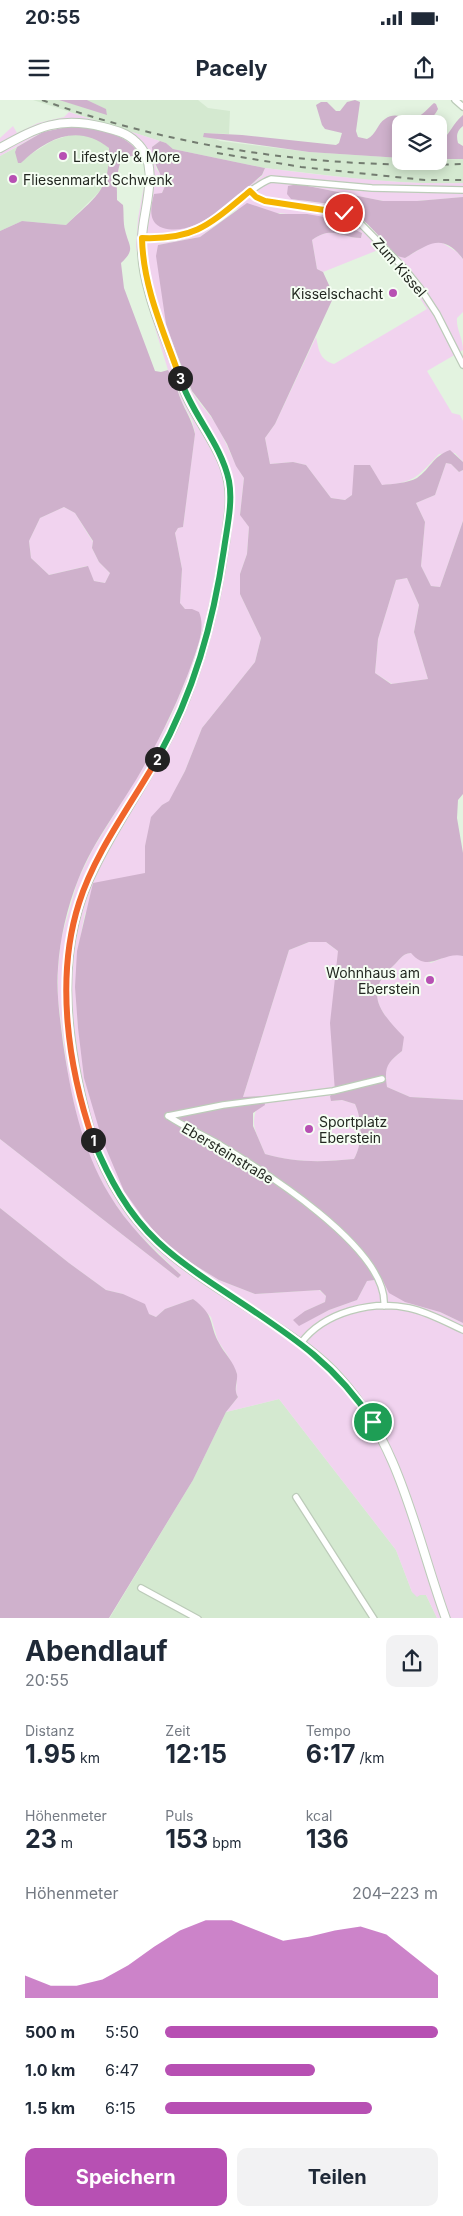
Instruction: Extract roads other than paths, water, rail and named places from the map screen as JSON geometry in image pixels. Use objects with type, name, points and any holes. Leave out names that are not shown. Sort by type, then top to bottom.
[{"type":"main road","points":[[0,148],[44,125],[66,121],[99,126],[132,138],[143,150],[149,168],[142,238],[145,273],[150,294],[183,388],[218,449],[229,480],[230,507],[220,579],[207,640],[178,716],[161,752],[93,870],[79,902],[68,950],[69,1031],[77,1077],[92,1138],[103,1164],[127,1207],[159,1243],[189,1268],[301,1343],[322,1360],[353,1394],[373,1422],[386,1446],[406,1496],[446,1618]]},
{"type":"street","points":[[455,100],[463,107]]},
{"type":"street","points":[[142,238],[169,238],[195,232],[216,220],[262,182],[272,179],[372,188],[463,190]]},
{"type":"street","name":"Zum Kissel","points":[[250,191],[256,197],[265,201],[344,213],[359,222],[404,268],[420,288],[463,365]]},
{"type":"street","name":"Ebersteinstraße","points":[[381,1080],[333,1091],[215,1106],[168,1116],[214,1142],[308,1203],[335,1226],[357,1248],[376,1274],[382,1287],[384,1306]]},
{"type":"street","points":[[301,1343],[307,1334],[331,1318],[349,1311],[384,1306],[410,1308],[463,1330]]},
{"type":"street","points":[[296,1497],[374,1618]]},
{"type":"street","points":[[140,1588],[198,1618]]},
{"type":"railway","points":[[42,100],[92,117],[144,131],[196,143],[250,152],[356,163],[463,164]]},
{"type":"railway","points":[[217,153],[301,167],[425,180],[463,180]]},
{"type":"place","name":"Lifestyle & More","points":[[63,156]]},
{"type":"place","name":"Fliesenmarkt Schwenk","points":[[13,179]]},
{"type":"place","name":"Kisselschacht","points":[[393,293]]},
{"type":"place","name":"Wohnhaus am Eberstein","points":[[430,980]]},
{"type":"place","name":"Sportplatz Eberstein","points":[[309,1129]]}]
